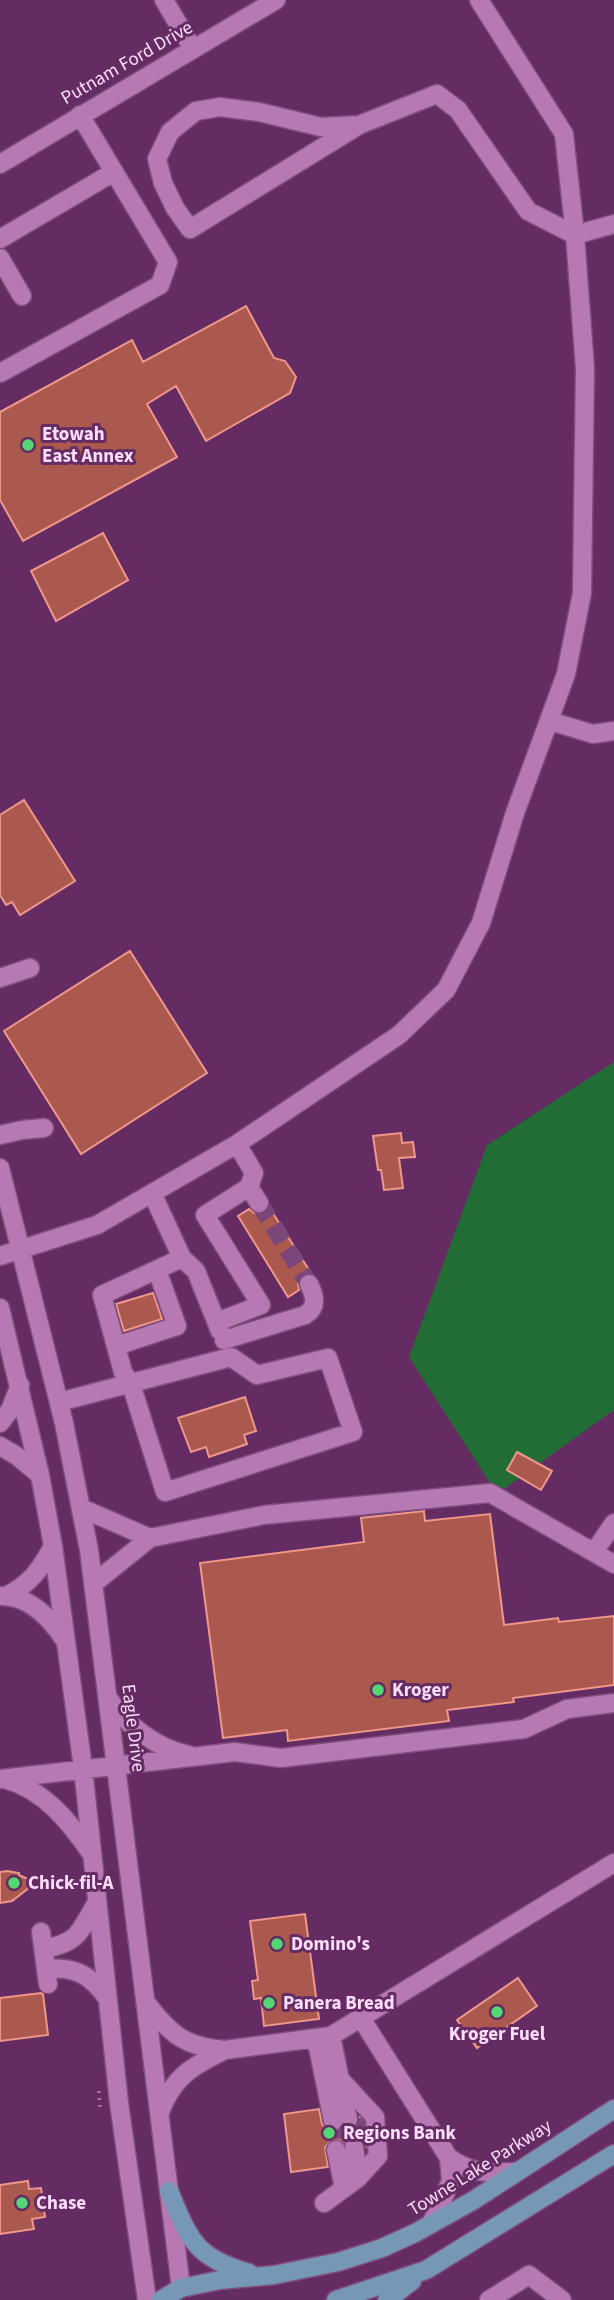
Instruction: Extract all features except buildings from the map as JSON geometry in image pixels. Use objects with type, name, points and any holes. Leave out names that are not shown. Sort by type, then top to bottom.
[{"type":"main road","name":"Towne Lake Parkway","points":[[160,2300],[260,2276],[338,2262],[382,2248],[474,2200],[614,2109]]},
{"type":"main road","points":[[387,2300],[426,2270],[614,2154]]},
{"type":"main road","points":[[169,2191],[190,2238],[201,2252],[213,2261],[260,2276]]},
{"type":"main road","points":[[336,2300],[426,2270]]},
{"type":"street","points":[[164,0],[193,49]]},
{"type":"street","name":"Putnam Ford Drive","points":[[0,164],[276,0]]},
{"type":"street","points":[[0,1256],[97,1225],[237,1144],[399,1035],[446,990],[481,923],[515,813],[566,674],[582,593],[585,368],[564,134],[479,0]]},
{"type":"street","points":[[359,125],[321,127],[259,112],[220,107],[196,111],[170,132],[157,159],[163,183],[175,208],[190,229],[359,125],[437,94],[458,110],[528,211],[575,234],[614,224]]},
{"type":"street","points":[[0,373],[160,285],[168,262],[80,115]]},
{"type":"street","points":[[0,239],[114,172]]},
{"type":"street","points":[[0,258],[22,296]]},
{"type":"street","points":[[550,721],[593,734],[614,731]]},
{"type":"street","points":[[0,978],[30,968]]},
{"type":"street","points":[[0,1135],[44,1128]]},
{"type":"street","points":[[217,1322],[261,1305],[205,1215],[249,1187],[254,1172],[237,1144]]},
{"type":"street","name":"Eagle Drive","points":[[0,1168],[59,1402],[81,1508],[108,1697],[182,2294]]},
{"type":"street","points":[[249,1187],[260,1203]]},
{"type":"street","points":[[152,1193],[183,1258],[196,1271],[228,1349],[257,1375],[328,1358],[353,1432],[165,1492],[131,1384],[123,1371],[102,1295],[183,1258]]},
{"type":"street","points":[[116,1346],[177,1326],[157,1270]]},
{"type":"street","points":[[59,1402],[131,1384],[228,1349],[305,1315],[313,1310],[315,1304],[314,1293],[309,1284]]},
{"type":"street","points":[[0,1308],[3,1330],[20,1385],[53,1546],[83,1768],[119,2103],[147,2300]]},
{"type":"street","points":[[0,1423],[10,1410],[20,1385]]},
{"type":"street","points":[[0,1446],[40,1475]]},
{"type":"street","points":[[93,1584],[150,1538],[264,1515],[490,1493],[614,1564]]},
{"type":"street","points":[[81,1508],[150,1538]]},
{"type":"street","points":[[594,1552],[614,1523]]},
{"type":"street","points":[[3,1596],[28,1584],[53,1546]]},
{"type":"street","points":[[3,1596],[22,1601],[41,1611],[54,1624],[67,1644]]},
{"type":"street","points":[[108,1697],[123,1717],[153,1741],[182,1753],[200,1756]]},
{"type":"street","points":[[1,1778],[235,1752],[281,1758],[524,1729],[567,1709],[614,1703]]},
{"type":"street","points":[[1,1778],[27,1787],[50,1805],[74,1829],[92,1855]]},
{"type":"street","points":[[146,2002],[162,2023],[181,2038],[202,2047],[225,2050],[324,2037],[361,2018],[614,1863]]},
{"type":"street","points":[[97,1902],[72,1940],[64,1945],[42,1940],[48,1977],[61,1968],[78,1971],[94,1982],[107,1998]]},
{"type":"street","points":[[361,2018],[449,2158],[480,2173],[515,2172]]},
{"type":"street","points":[[324,2037],[339,2078],[344,2119],[324,2037]]},
{"type":"street","points":[[160,2112],[166,2095],[180,2077],[225,2050]]},
{"type":"street","points":[[324,2203],[352,2182],[379,2156],[375,2117],[339,2078]]},
{"type":"street","points":[[349,2148],[352,2182]]},
{"type":"street","points":[[431,2224],[451,2181],[449,2158]]},
{"type":"street","points":[[489,2300],[529,2274],[562,2300]]},
{"type":"path","points":[[99,2089],[100,2109]]},
{"type":"green space","points":[[614,1062],[614,1410],[497,1494],[409,1357],[487,1145]]},
{"type":"tunnel","points":[[259,1203],[309,1284]]},
{"type":"tunnel","points":[[357,2118],[360,2147]]},
{"type":"tunnel","points":[[339,2120],[346,2149]]},
{"type":"place","name":"Etowah East Annex","points":[[28,445]]},
{"type":"place","name":"Kroger","points":[[378,1690]]},
{"type":"place","name":"Chick-fil-A","points":[[14,1883]]},
{"type":"place","name":"Domino's","points":[[277,1944]]},
{"type":"place","name":"Panera Bread","points":[[269,2003]]},
{"type":"place","name":"Kroger Fuel","points":[[497,2012]]},
{"type":"place","name":"Regions Bank","points":[[329,2133]]},
{"type":"place","name":"Chase","points":[[22,2203]]}]
